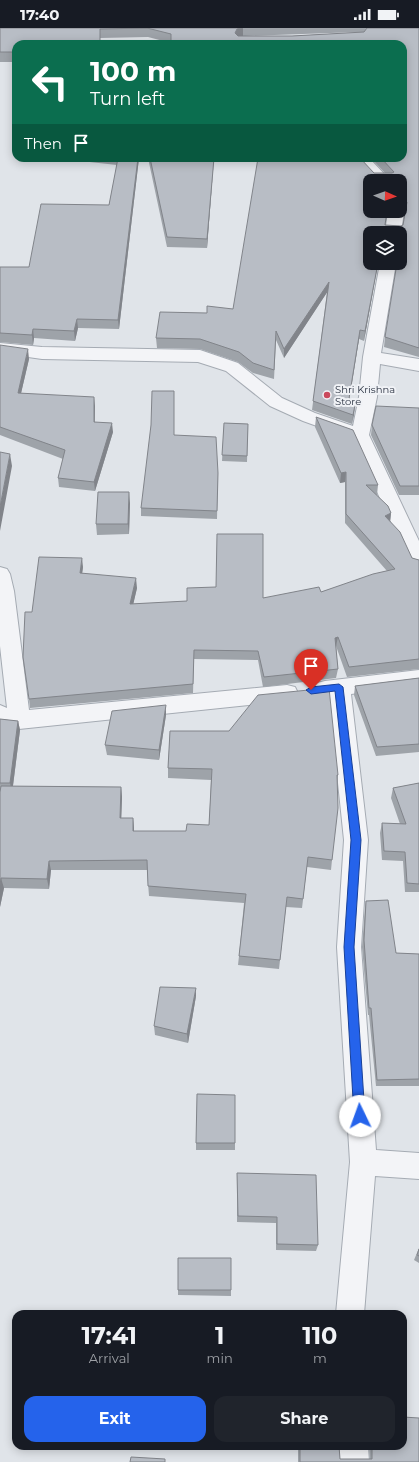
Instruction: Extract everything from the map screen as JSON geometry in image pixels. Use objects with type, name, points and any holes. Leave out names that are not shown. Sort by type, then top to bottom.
[{"type":"street","points":[[364,162],[376,174]]},
{"type":"street","points":[[387,270],[372,357],[368,397],[360,435],[419,562]]},
{"type":"street","points":[[0,348],[42,353],[200,356],[232,367],[276,402],[309,417],[360,435]]},
{"type":"street","points":[[372,357],[419,365]]},
{"type":"street","points":[[0,574],[4,591],[10,717],[339,687],[419,678]]},
{"type":"street","points":[[339,687],[356,840],[349,947],[362,1162],[350,1310]]},
{"type":"street","points":[[362,1162],[419,1166]]},
{"type":"street","points":[[353,1450],[354,1462]]},
{"type":"building","points":[[0,28],[147,28],[100,29],[100,40],[12,40],[12,52],[0,52]]},
{"type":"building","points":[[147,28],[241,28],[237,29],[235,33],[238,36],[292,36],[364,32],[367,28],[419,28],[419,348],[385,337],[396,270],[407,270],[407,226],[401,226],[363,226],[363,270],[377,270],[365,331],[360,330],[348,405],[355,405],[353,415],[313,401],[329,282],[284,349],[276,331],[274,370],[253,363],[239,352],[200,339],[156,338],[160,312],[207,313],[207,306],[233,309],[257,162],[364,162],[374,173],[392,173],[394,172],[385,162],[407,162],[407,40],[171,40],[171,34]]},
{"type":"building","points":[[117,162],[138,162],[118,320],[77,319],[74,331],[33,329],[32,335],[0,333],[0,267],[29,267],[41,204],[109,205]]},
{"type":"building","points":[[151,162],[214,162],[207,239],[167,237]]},
{"type":"building","points":[[0,345],[28,349],[18,393],[94,397],[94,422],[112,423],[94,482],[58,478],[65,450],[0,427]]},
{"type":"building","points":[[152,391],[174,391],[174,435],[216,437],[218,473],[217,511],[141,508],[151,425]]},
{"type":"building","points":[[376,406],[419,408],[419,486],[400,486],[372,425]]},
{"type":"building","points":[[316,417],[353,430],[378,485],[366,485],[388,506],[391,513],[385,516],[400,532],[412,558],[419,560],[419,659],[349,667],[338,637],[335,638],[338,669],[264,677],[258,651],[194,650],[193,684],[29,699],[23,657],[25,612],[32,612],[39,557],[82,558],[80,573],[136,578],[130,604],[187,601],[187,588],[216,587],[217,534],[263,534],[263,598],[319,587],[321,592],[373,574],[395,569],[346,514],[346,472],[341,473]]},
{"type":"building","points":[[224,423],[248,424],[247,456],[222,455]]},
{"type":"building","points":[[0,452],[10,454],[0,507]]},
{"type":"building","points":[[98,492],[129,492],[128,524],[96,524]]},
{"type":"building","points":[[419,678],[419,744],[377,747],[355,686]]},
{"type":"building","points":[[329,688],[338,775],[338,808],[332,860],[308,857],[303,899],[287,897],[280,960],[239,956],[246,894],[148,886],[147,860],[49,861],[47,879],[1,878],[0,885],[1,786],[121,787],[120,818],[133,818],[133,831],[186,831],[187,824],[209,825],[212,769],[168,768],[170,731],[229,731],[258,695]]},
{"type":"building","points":[[166,705],[159,750],[105,745],[112,711]]},
{"type":"building","points":[[0,719],[18,721],[10,783],[0,783]]},
{"type":"building","points":[[419,783],[419,884],[407,883],[405,852],[384,851],[382,823],[406,824],[393,788]]},
{"type":"building","points":[[388,900],[396,953],[419,954],[419,1079],[377,1080],[371,1008],[369,1008],[364,940],[366,901]]},
{"type":"building","points":[[160,987],[196,988],[187,1034],[154,1026]]},
{"type":"building","points":[[197,1094],[235,1095],[235,1143],[196,1143]]},
{"type":"building","points":[[237,1173],[316,1175],[318,1245],[277,1244],[277,1217],[238,1216]]},
{"type":"building","points":[[178,1258],[231,1258],[231,1290],[178,1290]]},
{"type":"building","points":[[407,1417],[419,1418],[419,1462],[300,1462],[300,1450],[339,1450],[340,1459],[372,1459],[372,1450],[407,1450]]},
{"type":"building","points":[[131,1457],[165,1459],[165,1462],[130,1462]]},
{"type":"place","name":"Shri Krishna Store","points":[[327,395]]},
{"type":"route","points":[[311,690],[339,687],[356,840],[349,947],[360,1116]]}]
